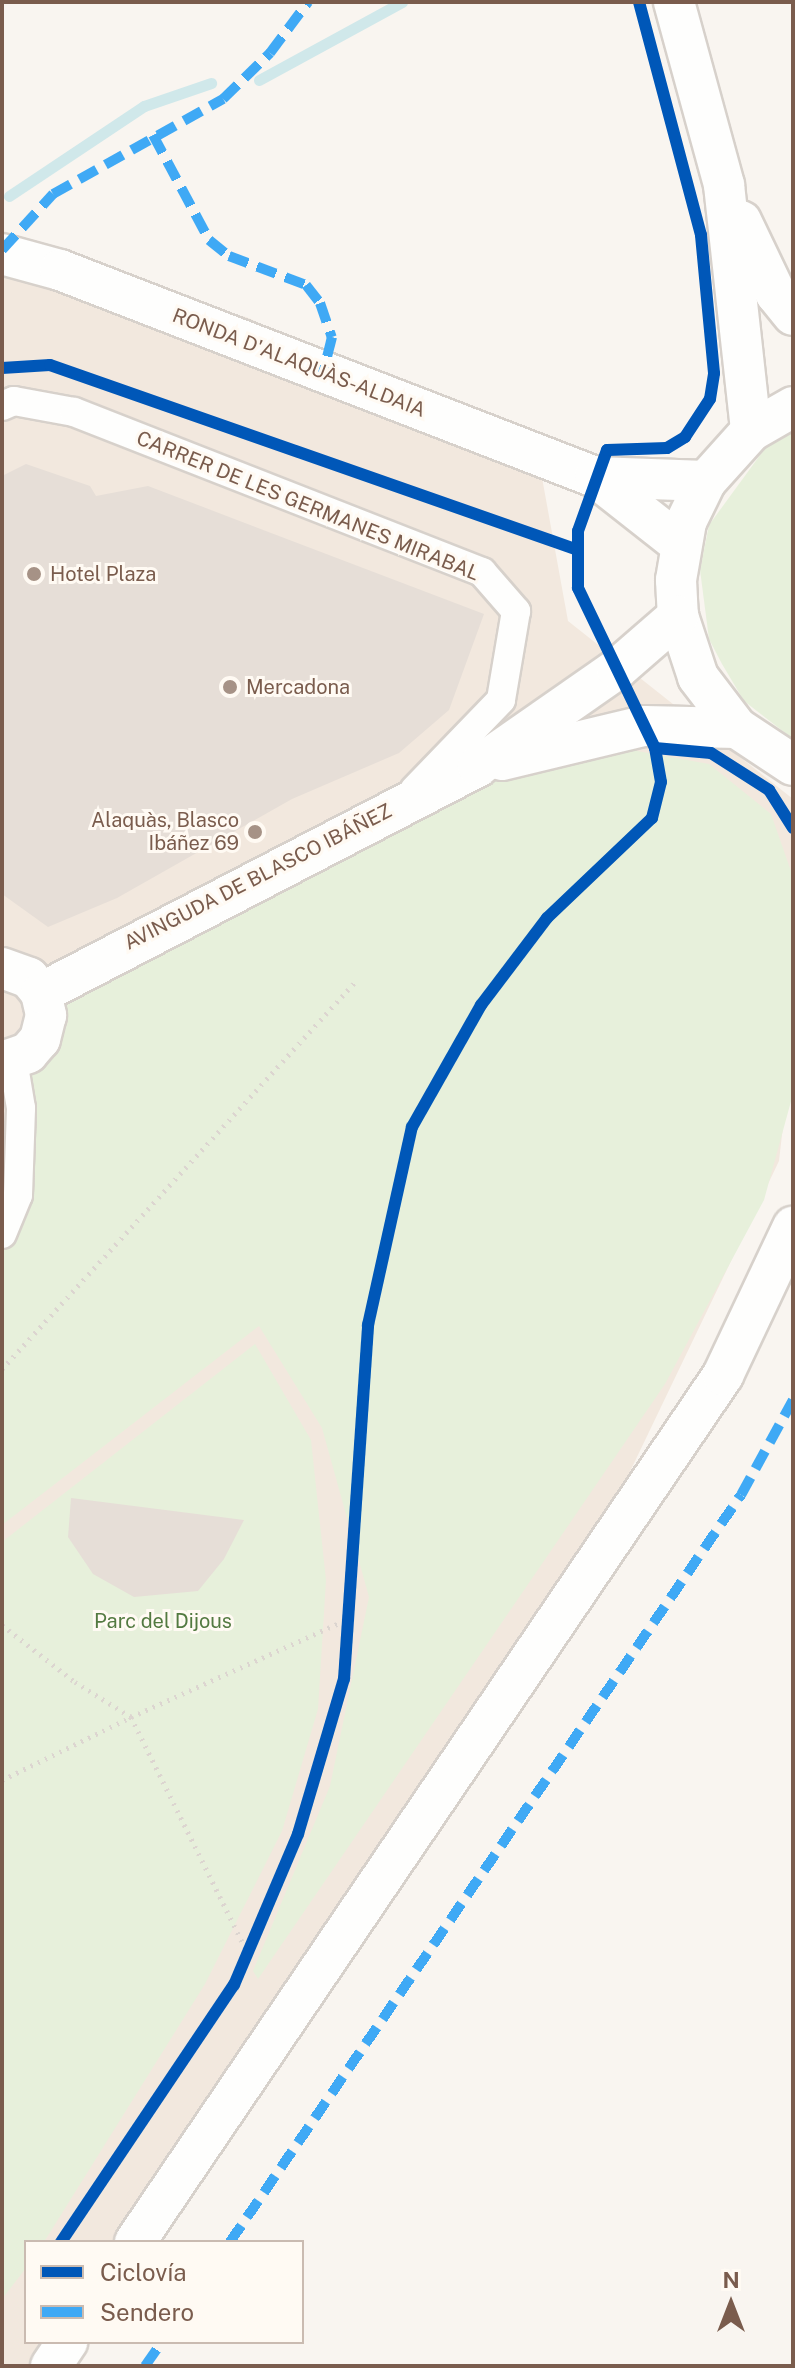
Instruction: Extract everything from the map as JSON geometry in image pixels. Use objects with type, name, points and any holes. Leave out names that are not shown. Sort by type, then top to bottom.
[{"type":"main road","points":[[674,2],[724,185],[751,431]]},
{"type":"main road","points":[[724,185],[776,294],[793,315]]},
{"type":"main road","name":"RONDA D'ALAQUÀS-ALDAIA","points":[[2,254],[60,270],[595,477]]},
{"type":"main road","points":[[793,407],[751,431],[706,481],[680,544],[678,616],[698,677],[737,728],[793,765]]},
{"type":"main road","points":[[595,477],[706,481]]},
{"type":"main road","points":[[595,477],[680,544]]},
{"type":"main road","name":"AVINGUDA DE BLASCO IBÁÑEZ","points":[[41,993],[402,802],[478,766],[617,669],[678,616]]},
{"type":"main road","name":"AVINGUDA DE BLASCO IBÁÑEZ","points":[[478,766],[644,726],[737,728]]},
{"type":"main road","points":[[2,968],[29,978],[41,993],[45,1029],[28,1053],[7,1061]]},
{"type":"main road","points":[[136,2240],[723,1375],[793,1227]]},
{"type":"main road","points":[[51,2366],[66,2344]]},
{"type":"street","name":"CARRER DE LES GERMANES MIRABAL","points":[[2,406],[14,401],[74,412],[482,572],[516,611],[501,700],[402,802]]},
{"type":"street","points":[[2,1234],[18,1195],[10,1169],[21,1108],[7,1061]]},
{"type":"path","points":[[2,1369],[356,981]]},
{"type":"path","points":[[347,1634],[349,1604]]},
{"type":"path","points":[[2,1780],[131,1717],[348,1619]]},
{"type":"path","points":[[2,1625],[75,1682],[131,1717],[245,1959]]},
{"type":"path","points":[[245,1959],[253,1940]]},
{"type":"shaded area","points":[[2,259],[246,317],[537,450],[568,621],[793,799],[793,1039],[779,1161],[625,1482],[127,2240],[24,2240],[24,2344],[60,2344],[45,2366],[2,2366]]},
{"type":"green space","points":[[793,432],[793,739],[744,701],[722,664],[709,639],[700,570],[709,525],[766,447]]},
{"type":"green space","points":[[626,749],[709,764],[771,814],[793,877],[793,1094],[764,1200],[665,1384],[258,1979],[253,1971],[330,1786],[369,1597],[322,1428],[259,1326],[2,1525],[2,1254],[26,1187],[27,1075],[57,1045],[68,1022],[63,1002],[486,782]]},
{"type":"green space","name":"Parc del Dijous","points":[[255,1344],[311,1440],[326,1580],[318,1709],[282,1831],[205,1984],[45,2240],[24,2240],[24,2271],[2,2299],[2,1542]]},
{"type":"building","name":"Mercadona","points":[[26,464],[90,486],[96,496],[148,486],[484,614],[449,710],[399,753],[292,799],[117,898],[48,927],[2,894],[2,476]]},
{"type":"building","points":[[71,1498],[244,1520],[224,1559],[198,1591],[134,1597],[93,1574],[68,1537]]},
{"type":"waterway","points":[[259,80],[402,2]]},
{"type":"waterway","points":[[9,196],[144,106],[211,83]]},
{"type":"marked path","points":[[2,250],[53,194],[223,99],[270,53],[308,2]]},
{"type":"marked path","points":[[153,135],[209,240],[229,256],[306,285],[320,303],[332,337],[323,373]]},
{"type":"marked path","points":[[231,2240],[741,1495],[793,1400]]},
{"type":"marked path","points":[[145,2366],[161,2344]]},
{"type":"cycle path","points":[[62,2240],[234,1985],[298,1834],[344,1679],[368,1325],[412,1127],[481,1005],[547,918],[652,818],[661,782],[655,748],[578,588],[578,531],[607,450],[667,448],[685,437],[710,399],[714,373],[701,235],[639,2]]},
{"type":"cycle path","points":[[2,368],[50,365],[578,550]]},
{"type":"cycle path","points":[[655,748],[711,753],[769,790],[793,828]]},
{"type":"place","name":"Hotel Plaza","points":[[34,574]]},
{"type":"place","name":"Mercadona","points":[[230,687]]},
{"type":"place","name":"Alaquàs, Blasco Ibáñez 69","points":[[255,832]]}]
